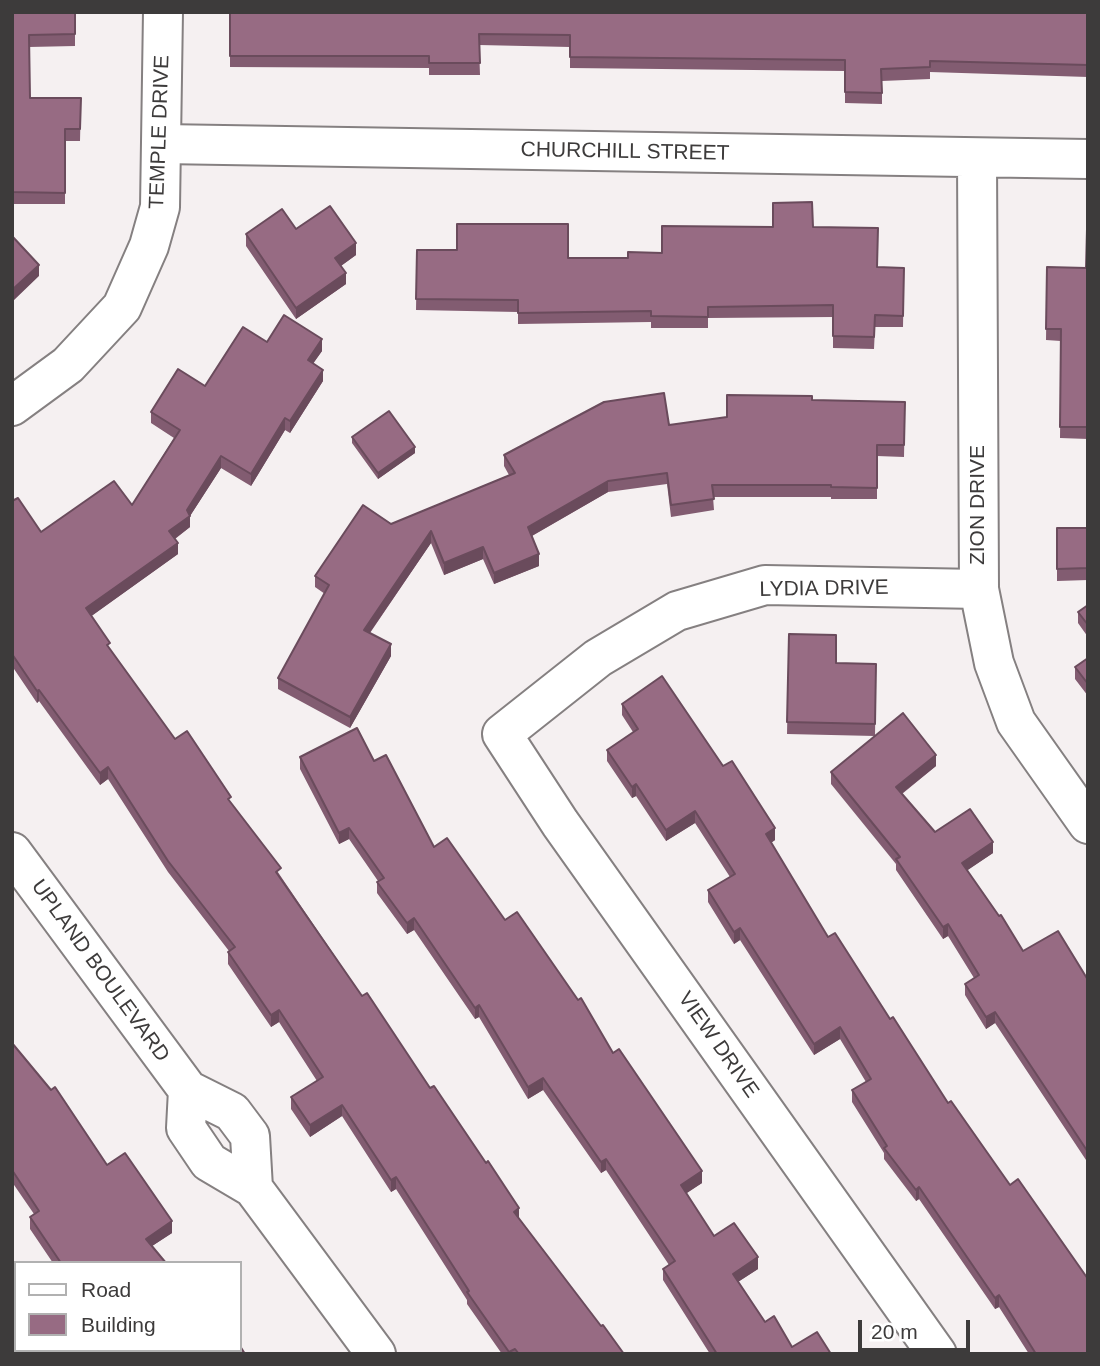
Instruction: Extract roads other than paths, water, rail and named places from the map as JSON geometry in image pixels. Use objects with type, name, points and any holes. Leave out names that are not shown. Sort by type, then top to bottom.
[{"type":"street","name":"TEMPLE DRIVE","points":[[12,406],[68,365],[122,307],[149,246],[160,207],[163,12]]},
{"type":"street","name":"CHURCHILL STREET","points":[[162,144],[1088,159]]},
{"type":"street","name":"ZION DRIVE","points":[[977,158],[979,589],[994,663],[1016,722],[1088,824]]},
{"type":"street","name":"LYDIA DRIVE","points":[[502,734],[598,657],[677,611],[765,585],[979,589]]},
{"type":"street","name":"VIEW DRIVE","points":[[502,734],[560,823],[937,1354]]},
{"type":"street","name":"UPLAND BOULEVARD","points":[[12,852],[188,1090],[186,1128],[209,1162],[253,1188],[376,1354]]}]
